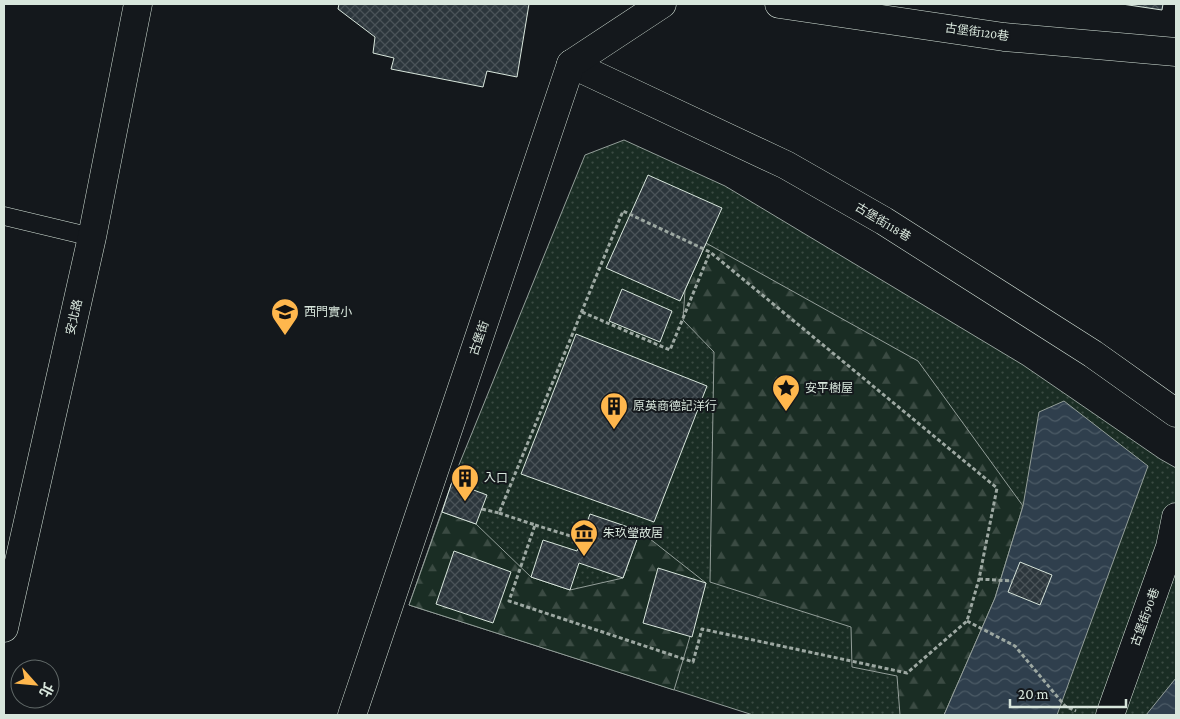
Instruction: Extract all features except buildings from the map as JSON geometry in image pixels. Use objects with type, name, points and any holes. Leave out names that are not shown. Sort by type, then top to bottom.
[{"type":"street","name":"安北路","points":[[4,628],[92,236],[138,4]]},
{"type":"street","points":[[571,64],[662,4]]},
{"type":"street","name":"古堡街120巷","points":[[779,4],[1004,36],[1176,52]]},
{"type":"street","name":"古堡街118巷","points":[[571,64],[786,165],[884,221],[1092,354],[1176,413]]},
{"type":"street","name":"古堡街","points":[[352,715],[571,64]]},
{"type":"street","name":"古堡街90巷","points":[[1110,715],[1170,547],[1176,517]]},
{"type":"lane","points":[[4,216],[92,236]]},
{"type":"path","points":[[499,513],[623,211],[710,252],[997,488],[979,579],[967,621],[906,673],[702,630],[693,662],[509,601],[534,525]]},
{"type":"path","points":[[582,312],[670,350],[710,252]]},
{"type":"path","points":[[482,509],[578,538]]},
{"type":"path","points":[[979,579],[1013,581]]},
{"type":"path","points":[[967,621],[1014,646],[1064,706],[1080,712]]},
{"type":"green space","name":"安平樹屋","points":[[624,140],[725,186],[1023,365],[1176,468],[1176,715],[753,715],[409,605],[452,482],[585,155]]},
{"type":"green space","points":[[706,243],[918,361],[1023,506],[995,598],[944,715],[900,715],[897,676],[852,667],[851,627],[710,582],[714,352],[683,320],[685,290]]},
{"type":"green space","points":[[442,512],[476,524],[531,577],[570,590],[623,578],[640,531],[706,583],[674,690],[409,605]]},
{"type":"water","points":[[1064,401],[1148,466],[1057,715],[944,715],[995,598],[1023,506],[1039,412]]},
{"type":"water","points":[[1176,678],[1176,715],[1146,715]]},
{"type":"place","name":"西門實小","points":[[285,336]]},
{"type":"place","name":"安平樹屋","points":[[786,412]]},
{"type":"place","name":"原英商德記洋行","points":[[614,430]]},
{"type":"place","name":"入口","points":[[465,502]]},
{"type":"place","name":"朱玖瑩故居","points":[[584,557]]}]
